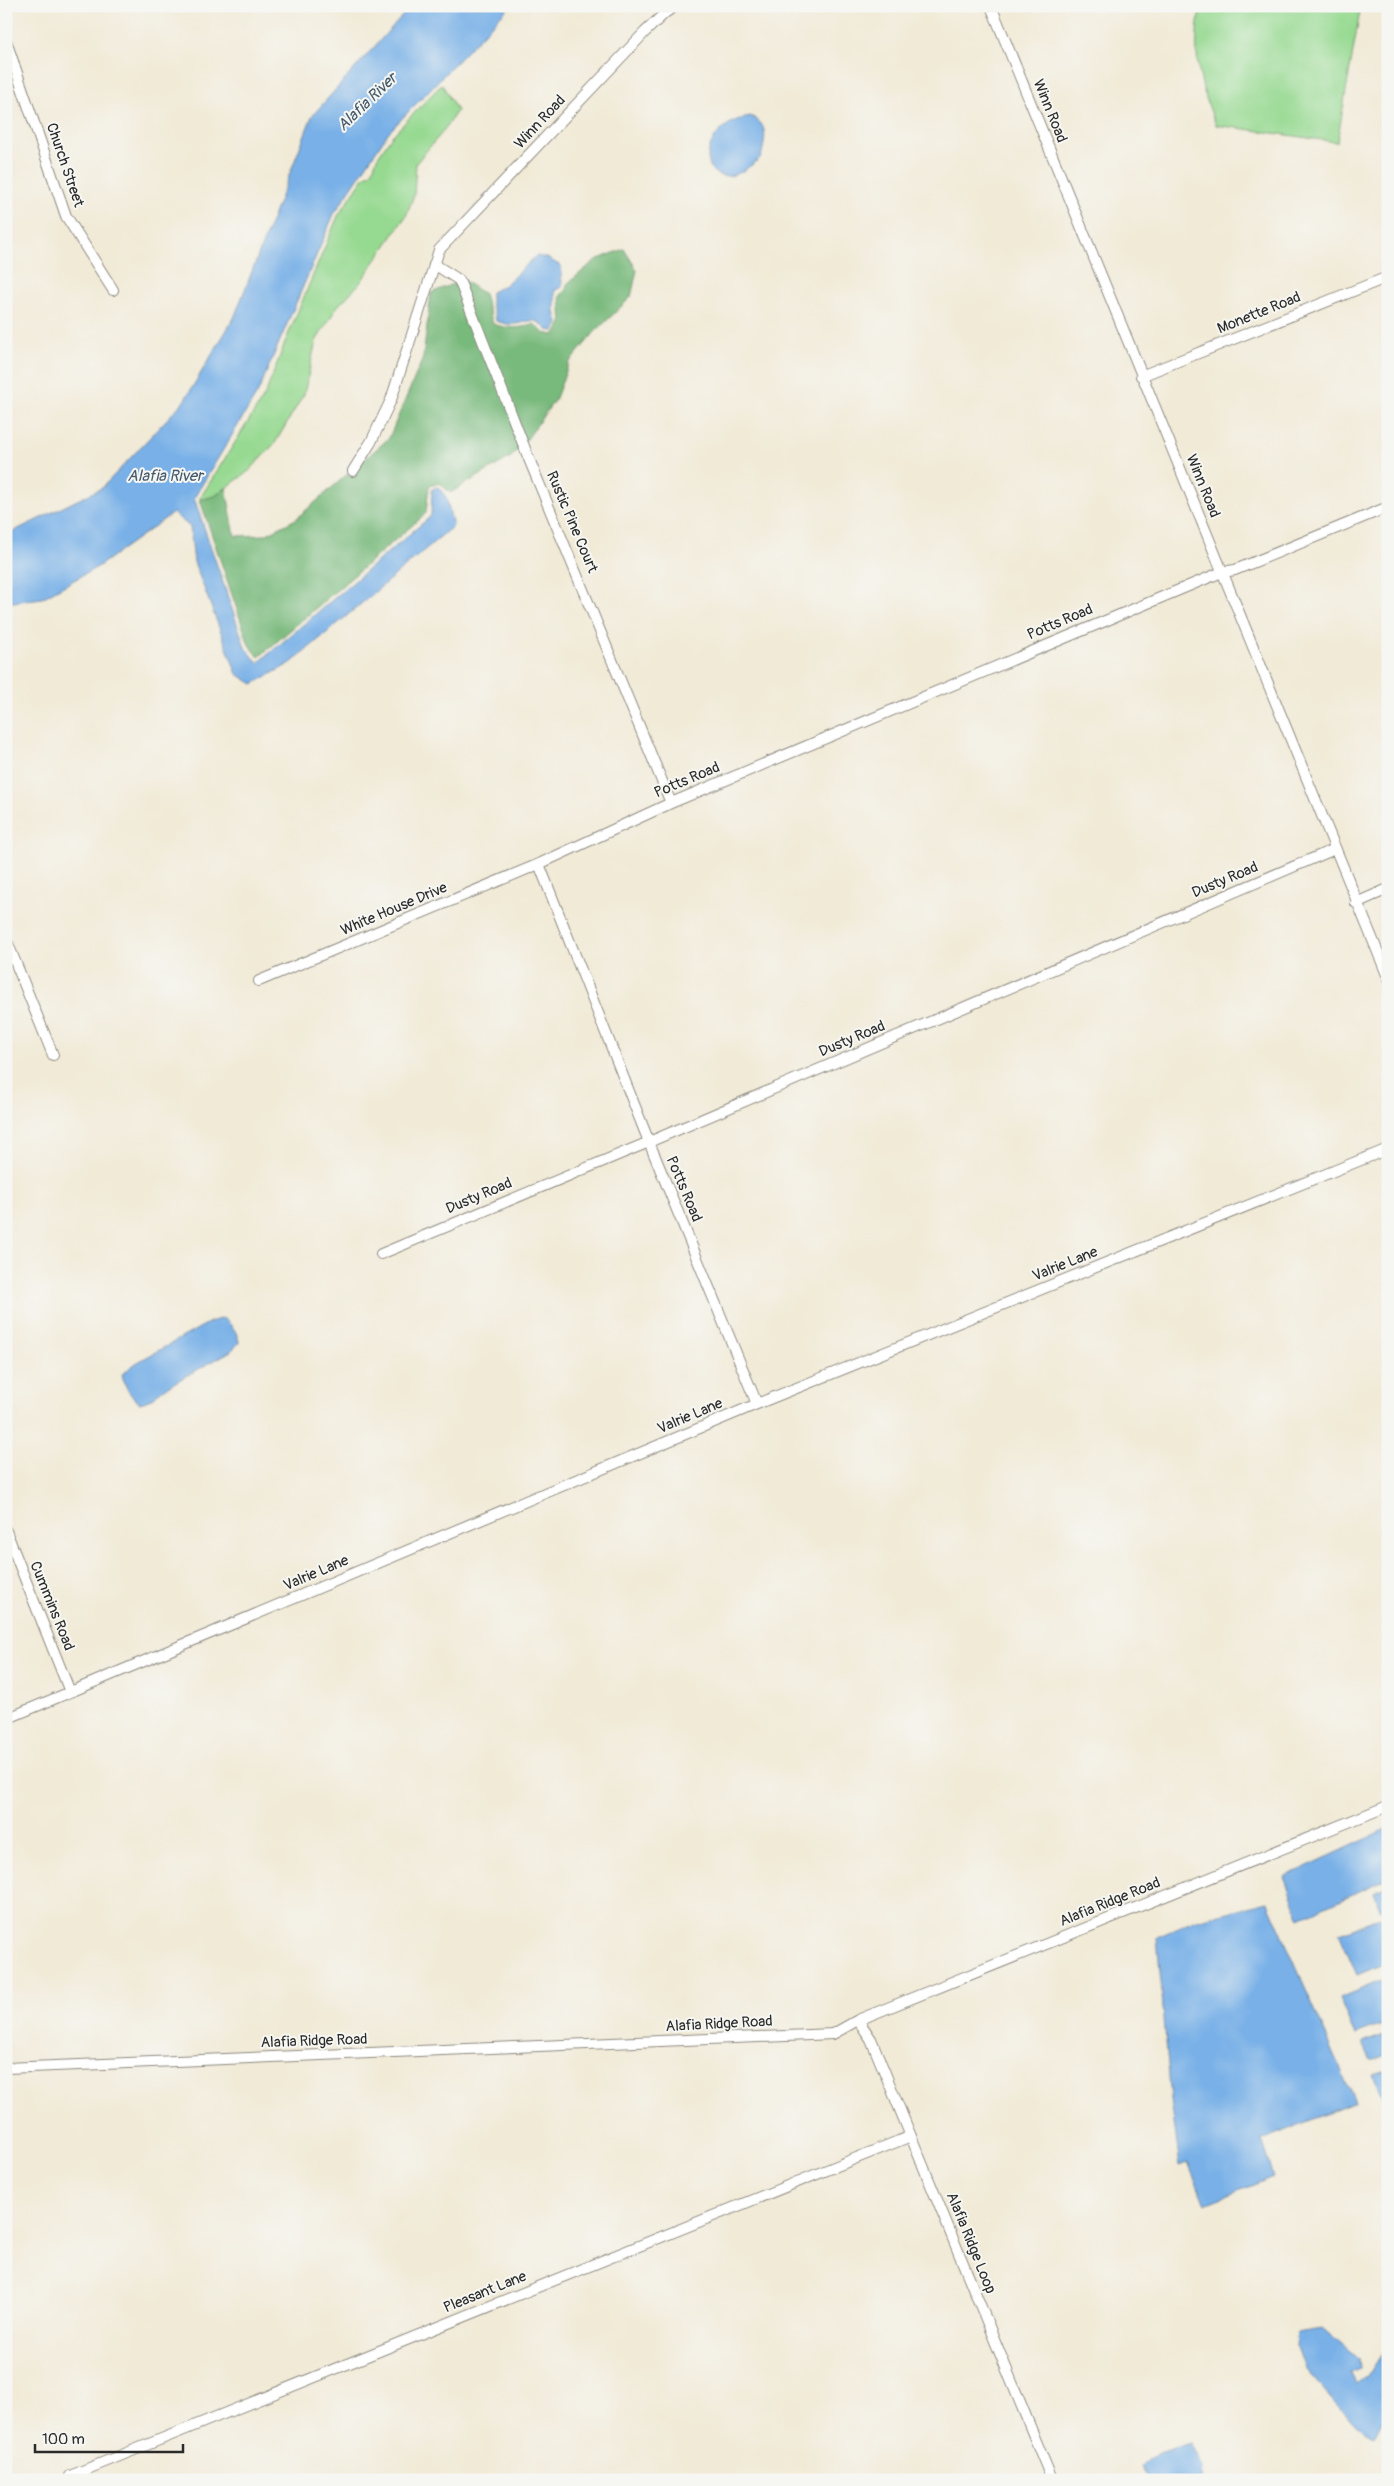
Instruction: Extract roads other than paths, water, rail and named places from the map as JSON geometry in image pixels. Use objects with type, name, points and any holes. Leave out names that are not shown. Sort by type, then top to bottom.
[{"type":"street","name":"Winn Road","points":[[352,471],[371,442],[391,400],[434,264],[443,246],[645,32],[666,12],[676,6]]},
{"type":"street","name":"Winn Road","points":[[991,6],[1356,903],[1388,977]]},
{"type":"street","name":"Church Street","points":[[6,41],[66,216],[113,290]]},
{"type":"street","name":"Rustic Pine Court","points":[[434,264],[459,280],[529,459],[671,803]]},
{"type":"street","name":"Monette Road","points":[[1141,376],[1388,277]]},
{"type":"street","name":"Potts Road","points":[[757,1404],[649,1142],[539,864],[671,803],[1222,572],[1235,570],[1388,507]]},
{"type":"street","name":"Dusty Road","points":[[380,1254],[649,1142],[1335,849]]},
{"type":"street","name":"White House Drive","points":[[259,981],[539,864]]},
{"type":"street","points":[[1356,903],[1388,889]]},
{"type":"street","points":[[6,939],[53,1055]]},
{"type":"street","name":"Valrie Lane","points":[[6,1719],[757,1404],[1388,1149]]},
{"type":"street","name":"Cummins Road","points":[[6,1531],[70,1692]]},
{"type":"street","name":"Alafia Ridge Road","points":[[6,2068],[833,2034],[858,2020],[1388,1806]]},
{"type":"street","name":"Alafia Ridge Loop","points":[[858,2020],[871,2039],[1052,2480]]},
{"type":"street","name":"Pleasant Lane","points":[[70,2476],[911,2136]]},
{"type":"water","name":"Alafia River","points":[[411,6],[510,6],[388,133],[334,214],[258,392],[194,498],[245,647],[258,663],[431,516],[432,489],[438,487],[446,497],[453,526],[291,663],[253,684],[237,674],[194,562],[190,527],[173,513],[99,566],[42,598],[6,603],[6,535],[102,488],[184,401],[234,318],[312,116]]},
{"type":"water","points":[[750,116],[761,123],[763,128],[765,139],[761,157],[746,169],[733,175],[722,176],[714,172],[709,165],[708,155],[711,145],[718,134],[729,124]]},
{"type":"water","points":[[536,256],[547,258],[561,266],[562,287],[555,290],[555,312],[558,323],[554,331],[547,330],[538,322],[533,321],[507,324],[496,321],[491,302],[491,292],[505,285]]},
{"type":"water","points":[[223,1318],[234,1329],[239,1343],[231,1351],[165,1388],[149,1400],[140,1403],[130,1394],[122,1374],[136,1363],[210,1322]]},
{"type":"water","points":[[1388,1829],[1388,1878],[1300,1918],[1284,1877]]},
{"type":"water","points":[[1388,1886],[1388,1907],[1381,1910],[1374,1892]]},
{"type":"water","points":[[1268,1902],[1355,2102],[1262,2140],[1274,2177],[1205,2204],[1188,2163],[1180,2166],[1171,2100],[1157,1937],[1196,1920]]},
{"type":"water","points":[[1388,1915],[1388,1962],[1357,1975],[1339,1933]]},
{"type":"water","points":[[1388,1978],[1388,2023],[1355,2035],[1339,1998]]},
{"type":"water","points":[[1388,2033],[1388,2054],[1371,2061],[1363,2043]]},
{"type":"water","points":[[1388,2069],[1388,2096],[1383,2098],[1373,2075]]},
{"type":"water","points":[[1323,2328],[1358,2358],[1359,2369],[1351,2373],[1356,2385],[1367,2377],[1385,2349],[1388,2350],[1388,2412],[1374,2436],[1356,2425],[1306,2369],[1296,2347],[1297,2332]]},
{"type":"water","points":[[1191,2443],[1203,2467],[1202,2480],[1148,2480],[1140,2467],[1158,2453]]}]
